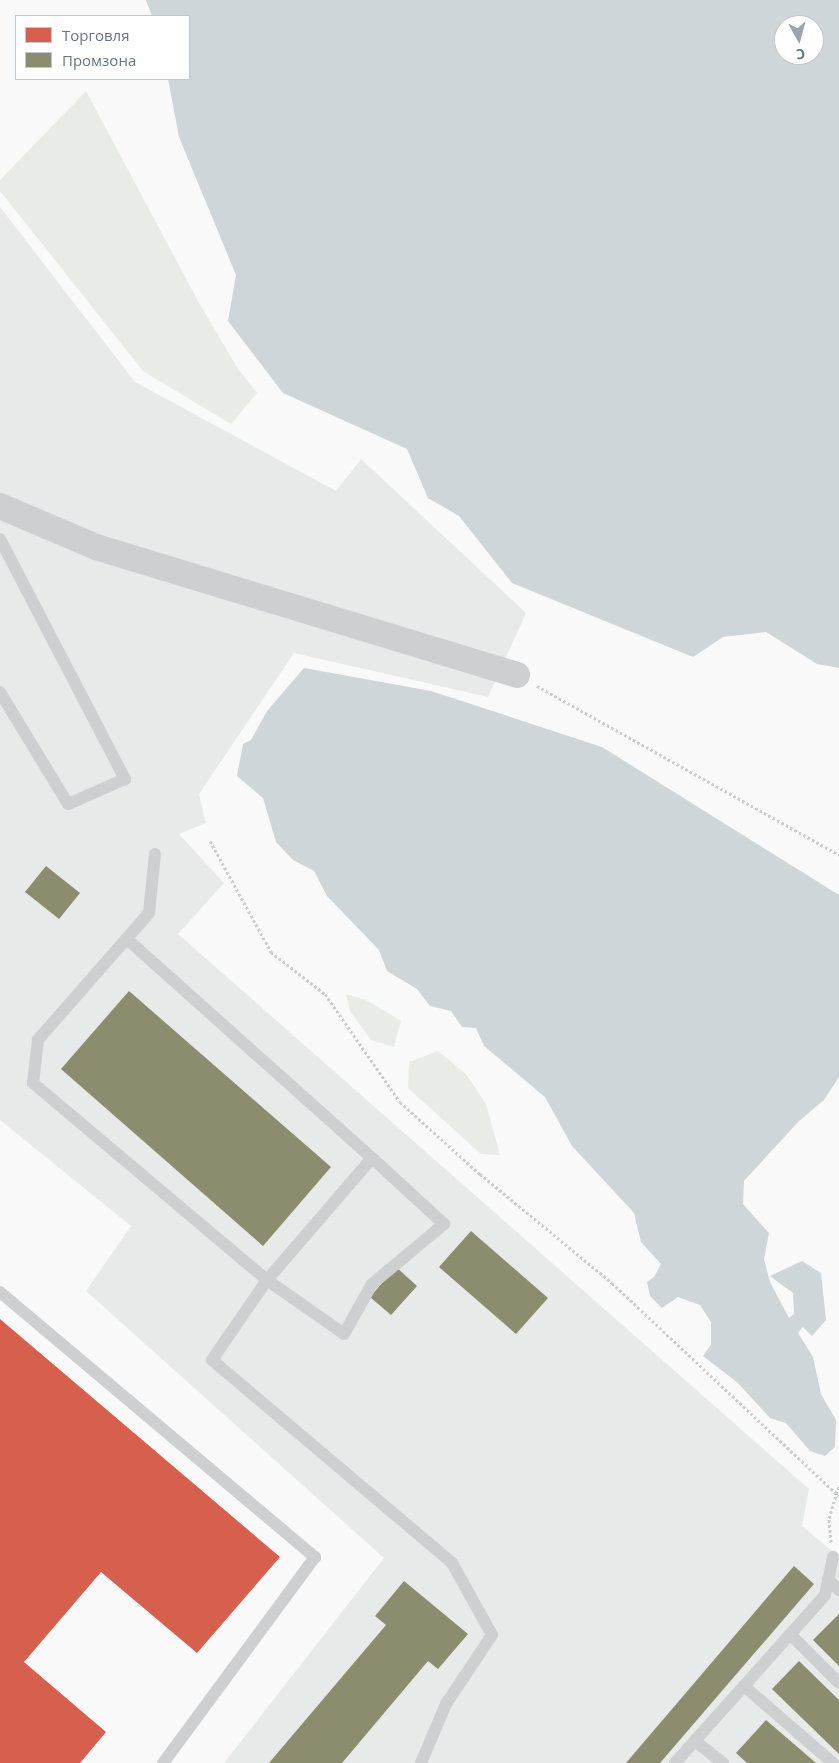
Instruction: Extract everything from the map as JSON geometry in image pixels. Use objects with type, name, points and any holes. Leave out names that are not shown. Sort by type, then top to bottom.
[{"type":"street","points":[[0,506],[96,547],[517,675]]},
{"type":"lane","points":[[0,539],[124,779],[68,804],[0,692]]},
{"type":"lane","points":[[127,938],[444,1224],[372,1284],[344,1334],[267,1280],[33,1083],[38,1040],[127,938],[149,913],[155,854]]},
{"type":"lane","points":[[372,1158],[267,1280],[212,1360],[452,1563],[492,1635],[446,1704],[421,1763]]},
{"type":"lane","points":[[0,1292],[316,1557],[163,1763]]},
{"type":"lane","points":[[676,1763],[824,1595],[832,1557]]},
{"type":"lane","points":[[828,1579],[839,1590]]},
{"type":"lane","points":[[790,1634],[839,1683]]},
{"type":"lane","points":[[744,1686],[833,1763]]},
{"type":"lane","points":[[696,1740],[723,1763]]},
{"type":"path","points":[[517,675],[839,855]]},
{"type":"path","points":[[210,841],[271,952],[325,994],[400,1102],[480,1174],[612,1283],[838,1495]]},
{"type":"path","points":[[832,1557],[829,1518],[838,1495],[839,1486]]},
{"type":"shaded area","points":[[146,0],[839,0],[839,668],[817,664],[766,632],[723,637],[693,657],[512,583],[459,516],[428,498],[407,449],[283,393],[228,321],[236,275],[179,137],[168,80],[190,80],[190,15],[152,15]]},
{"type":"shaded area","points":[[86,91],[198,301],[238,369],[257,393],[231,424],[143,371],[0,191],[0,180]]},
{"type":"shaded area","points":[[0,207],[135,382],[336,491],[361,459],[526,613],[488,697],[294,653],[199,794],[206,823],[179,834],[224,883],[178,934],[809,1489],[802,1526],[839,1557],[839,1763],[224,1763],[384,1558],[86,1291],[131,1226],[0,1120]]},
{"type":"shaded area","points":[[304,668],[431,691],[602,747],[839,895],[839,1077],[824,1100],[799,1121],[744,1181],[743,1204],[769,1233],[764,1259],[770,1282],[789,1318],[794,1314],[793,1293],[770,1276],[802,1261],[821,1273],[826,1320],[812,1336],[803,1327],[798,1333],[813,1357],[821,1394],[836,1420],[835,1447],[825,1456],[810,1451],[786,1423],[770,1418],[738,1383],[703,1356],[711,1345],[711,1322],[700,1305],[678,1297],[662,1308],[650,1296],[647,1282],[654,1277],[661,1264],[641,1242],[634,1213],[572,1146],[545,1097],[484,1046],[476,1028],[462,1027],[451,1011],[430,1006],[417,989],[387,971],[379,950],[327,896],[314,871],[293,860],[276,842],[263,798],[237,776],[243,744],[251,740],[267,711]]},
{"type":"shaded area","points":[[346,994],[366,1000],[401,1021],[394,1047],[371,1040],[350,1011]]},
{"type":"shaded area","points":[[438,1051],[466,1074],[486,1104],[500,1155],[481,1154],[408,1088],[409,1062]]},
{"type":"building: Торговля","points":[[0,1319],[280,1557],[197,1653],[101,1572],[24,1662],[106,1732],[80,1763],[0,1763]]},
{"type":"building: Промзона","points":[[46,866],[80,893],[59,919],[25,892]]},
{"type":"building: Промзона","points":[[129,991],[331,1167],[263,1246],[61,1069]]},
{"type":"building: Промзона","points":[[471,1231],[548,1298],[516,1334],[439,1267]]},
{"type":"building: Промзона","points":[[396,1267],[417,1286],[391,1315],[370,1297]]},
{"type":"building: Промзона","points":[[794,1566],[814,1584],[660,1763],[626,1763]]},
{"type":"building: Промзона","points":[[404,1581],[468,1634],[438,1669],[428,1661],[342,1763],[269,1763],[386,1625],[375,1616]]},
{"type":"building: Промзона","points":[[839,1614],[839,1666],[813,1640]]},
{"type":"building: Промзона","points":[[799,1661],[839,1700],[839,1754],[772,1689]]},
{"type":"building: Промзона","points":[[766,1720],[816,1763],[747,1763],[736,1753]]}]
